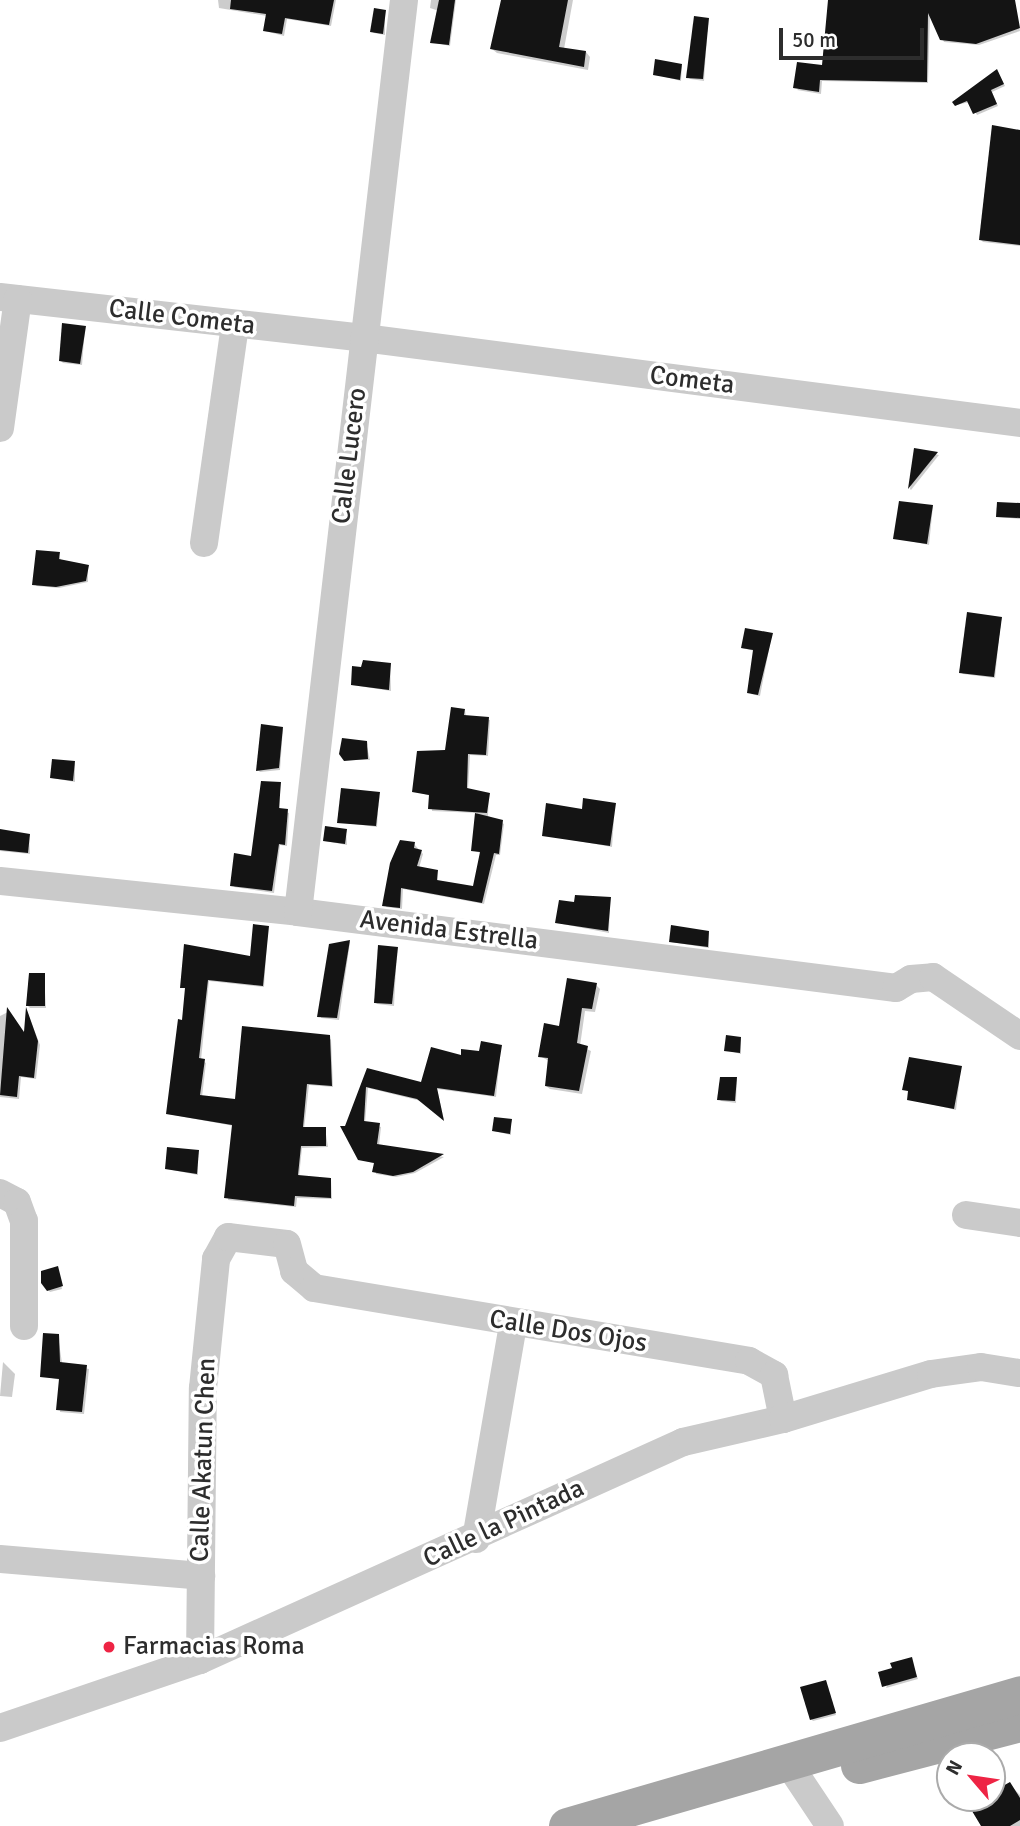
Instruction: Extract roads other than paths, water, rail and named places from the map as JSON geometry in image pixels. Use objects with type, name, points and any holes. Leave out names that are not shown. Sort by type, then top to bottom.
[{"type":"main road","points":[[649,1826],[793,1771],[1020,1693]]},
{"type":"main road","points":[[567,1826],[793,1771],[1020,1723]]},
{"type":"street","name":"Calle Lucero","points":[[298,912],[404,0]]},
{"type":"street","name":"Calle Cometa","points":[[9,298],[364,338]]},
{"type":"street","points":[[0,428],[9,298]]},
{"type":"street","points":[[204,543],[235,324]]},
{"type":"street","name":"Cometa","points":[[364,338],[1020,423]]},
{"type":"street","name":"Avenida Estrella","points":[[0,881],[298,912],[897,988],[911,979],[933,976],[1014,1031]]},
{"type":"street","points":[[3,1194],[17,1202],[24,1221],[24,1326]]},
{"type":"street","points":[[966,1214],[1020,1223]]},
{"type":"street","name":"Calle Dos Ojos","points":[[216,1259],[228,1237],[280,1241],[286,1244],[294,1271],[314,1288],[513,1324],[750,1361],[774,1375],[783,1419]]},
{"type":"street","name":"Calle Akatun Chen","points":[[200,1660],[203,1388],[216,1259]]},
{"type":"street","points":[[476,1539],[513,1324]]},
{"type":"street","name":"Calle la Pintada","points":[[0,1728],[200,1660],[476,1539],[683,1443],[783,1419],[931,1374],[981,1367],[1020,1373]]},
{"type":"street","points":[[0,1559],[201,1576]]},
{"type":"street","points":[[793,1771],[830,1826]]},
{"type":"place","name":"Farmacias Roma","points":[[109,1647]]}]
